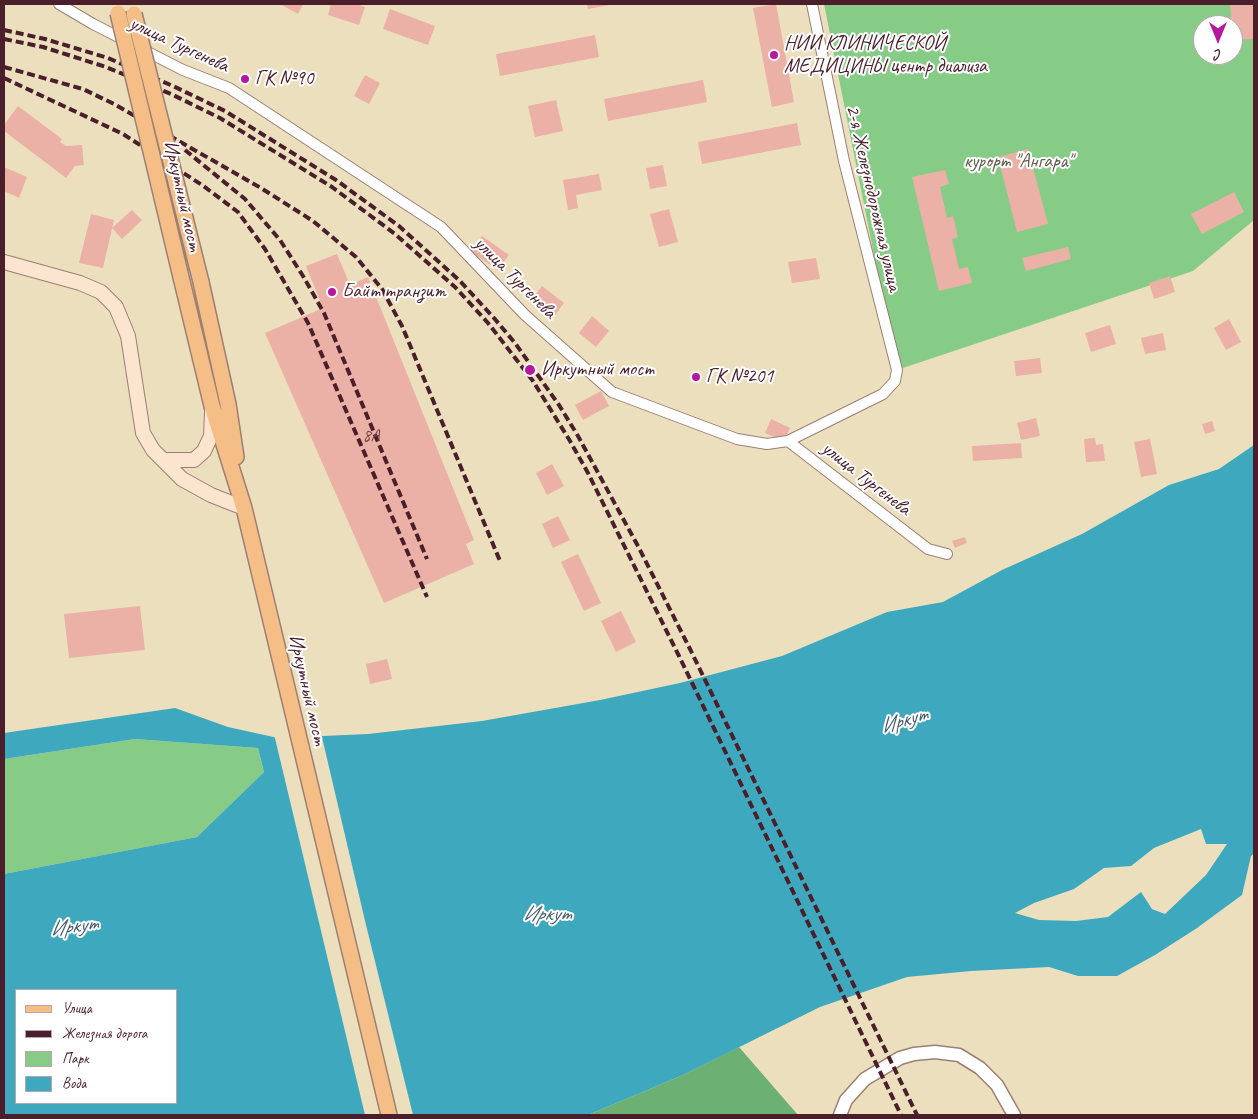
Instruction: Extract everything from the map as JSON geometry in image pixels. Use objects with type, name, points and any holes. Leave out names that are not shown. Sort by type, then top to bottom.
[{"type":"main road","name":"Иркутный мост","points":[[117,8],[212,406],[244,508]]},
{"type":"main road","name":"Иркутный мост","points":[[133,9],[228,404],[244,508],[280,664],[389,1115]]},
{"type":"main road","points":[[4,262],[80,283],[101,292],[116,307],[128,336],[143,433],[153,450],[182,479],[210,496],[244,508]]},
{"type":"main road","points":[[163,460],[194,460],[204,451],[211,436],[212,406]]},
{"type":"street","name":"улица Тургенева","points":[[59,4],[93,24],[183,70],[229,88],[441,227],[525,315],[612,392],[737,438],[767,444],[788,441],[928,549],[947,554]]},
{"type":"street","name":"2-я Железнодорожная улица","points":[[788,441],[883,394],[895,381],[897,370],[844,161],[812,4]]},
{"type":"street","points":[[840,1115],[846,1100],[865,1079],[900,1058],[914,1054],[935,1052],[959,1055],[980,1068],[997,1085],[1014,1115]]},
{"type":"green space","name":"курорт \"Ангара\"","points":[[824,4],[1254,4],[1254,220],[1193,271],[897,370]]},
{"type":"green space","points":[[135,739],[258,748],[264,772],[197,837],[4,874],[4,759]]},
{"type":"green space","points":[[739,1047],[798,1115],[588,1115],[683,1075]]},
{"type":"water","name":"Иркут","points":[[1254,445],[1254,854],[1251,856],[1242,895],[1197,928],[1155,955],[1117,976],[1078,976],[1049,967],[907,977],[820,1007],[683,1075],[588,1115],[4,1115],[4,874],[197,837],[264,772],[258,748],[135,739],[4,759],[4,733],[175,708],[228,727],[278,738],[368,734],[482,721],[600,700],[680,683],[782,656],[887,612],[943,602],[1002,570],[1082,534],[1169,485],[1219,469]],"holes":[[[1201,829],[1206,844],[1227,844],[1206,875],[1165,914],[1152,909],[1141,892],[1108,917],[1076,921],[1039,920],[1015,913],[1034,903],[1074,889],[1104,868],[1131,866],[1154,848]]]},
{"type":"pier","points":[[321,733],[413,1115],[365,1115],[274,734]]},
{"type":"building","points":[[280,4],[303,4],[298,14]]},
{"type":"building","points":[[331,4],[356,4],[365,7],[359,25],[328,15]]},
{"type":"building","points":[[587,4],[609,4],[609,5],[588,9]]},
{"type":"building","name":"НИИ КЛИНИЧЕСКОЙ МЕДИЦИНЫ центр диализа","points":[[776,4],[794,102],[772,107],[753,8]]},
{"type":"building","points":[[1230,4],[1254,4],[1254,39],[1243,40],[1243,15],[1231,15]]},
{"type":"building","points":[[390,9],[435,26],[428,45],[383,29]]},
{"type":"building","points":[[595,35],[599,57],[500,76],[496,54]]},
{"type":"building","points":[[365,75],[380,83],[369,104],[354,96]]},
{"type":"building","points":[[703,80],[707,102],[608,121],[604,99]]},
{"type":"building","points":[[556,100],[563,131],[535,137],[528,106]]},
{"type":"building","points":[[18,106],[62,139],[60,142],[66,146],[82,145],[84,165],[75,166],[66,178],[4,131],[4,125]]},
{"type":"building","points":[[797,123],[801,145],[702,164],[698,142]]},
{"type":"building","points":[[1028,149],[1048,224],[1017,232],[998,157]]},
{"type":"building","points":[[663,165],[667,186],[650,189],[646,168]]},
{"type":"building","points":[[4,167],[27,177],[19,198],[4,191]]},
{"type":"building","points":[[945,170],[949,184],[940,187],[947,218],[953,216],[958,237],[952,239],[959,269],[968,267],[972,283],[939,291],[912,177]]},
{"type":"building","points":[[599,174],[602,190],[576,195],[578,208],[568,210],[563,180]]},
{"type":"building","points":[[1234,192],[1244,212],[1202,234],[1191,214]]},
{"type":"building","points":[[669,209],[678,242],[659,247],[650,214]]},
{"type":"building","points":[[132,210],[142,220],[122,239],[112,228]]},
{"type":"building","points":[[91,214],[114,220],[103,268],[79,263]]},
{"type":"building","points":[[482,236],[509,255],[498,270],[471,252]]},
{"type":"building","points":[[1068,247],[1071,259],[1026,271],[1022,258]]},
{"type":"building","points":[[337,254],[350,285],[368,277],[474,540],[466,544],[474,564],[384,603],[265,333],[323,308],[306,266]]},
{"type":"building","points":[[816,258],[820,279],[792,283],[788,262]]},
{"type":"building","points":[[1170,276],[1175,292],[1154,299],[1149,283]]},
{"type":"building","points":[[542,286],[564,303],[555,315],[533,298]]},
{"type":"building","points":[[592,316],[609,331],[596,347],[579,333]]},
{"type":"building","points":[[1229,319],[1241,342],[1226,350],[1214,328]]},
{"type":"building","points":[[1110,325],[1116,344],[1091,352],[1085,333]]},
{"type":"building","points":[[1163,333],[1166,350],[1145,354],[1141,338]]},
{"type":"building","points":[[1040,358],[1042,373],[1016,376],[1014,361]]},
{"type":"building","points":[[601,391],[609,406],[583,420],[575,405]]},
{"type":"building","points":[[1036,418],[1040,436],[1021,440],[1017,423]]},
{"type":"building","points":[[771,419],[790,428],[784,441],[765,433]]},
{"type":"building","points":[[1212,421],[1215,431],[1205,434],[1202,424]]},
{"type":"building","points":[[1095,438],[1096,445],[1103,444],[1105,461],[1086,462],[1084,439]]},
{"type":"building","points":[[1150,439],[1157,474],[1141,477],[1134,442]]},
{"type":"building","points":[[1021,443],[1022,458],[973,461],[972,446]]},
{"type":"building","points":[[552,464],[564,486],[547,495],[536,473]]},
{"type":"building","points":[[558,516],[570,540],[553,548],[542,524]]},
{"type":"building","points":[[965,537],[967,543],[955,548],[952,541]]},
{"type":"building","points":[[578,554],[601,603],[584,611],[561,562]]},
{"type":"building","points":[[140,606],[145,650],[69,658],[64,614]]},
{"type":"building","points":[[621,611],[636,642],[616,652],[601,621]]},
{"type":"building","points":[[387,659],[392,679],[370,684],[366,664]]},
{"type":"railway","points":[[4,30],[45,39],[108,58],[225,111],[336,180],[399,226],[460,281],[494,318],[515,343],[559,405],[639,548],[917,1115]]},
{"type":"railway","points":[[4,39],[43,47],[106,67],[171,94],[220,118],[332,187],[395,234],[455,287],[488,323],[533,381],[588,473],[679,656],[901,1115]]},
{"type":"railway","points":[[4,67],[83,89],[114,104],[261,188],[313,221],[356,257],[382,289],[402,326],[500,561]]},
{"type":"railway","points":[[4,78],[123,134],[202,185],[238,212],[265,249],[308,323],[427,597]]},
{"type":"railway","points":[[185,150],[245,199],[280,240],[303,276],[324,313],[427,559]]},
{"type":"place","name":"НИИ КЛИНИЧЕСКОЙ МЕДИЦИНЫ центр диализа","points":[[774,55]]},
{"type":"place","name":"ГК №90","points":[[245,79]]},
{"type":"place","name":"Байт транзит","points":[[332,292]]},
{"type":"place","name":"Иркутный мост","points":[[530,370]]},
{"type":"place","name":"ГК №201","points":[[696,377]]}]
